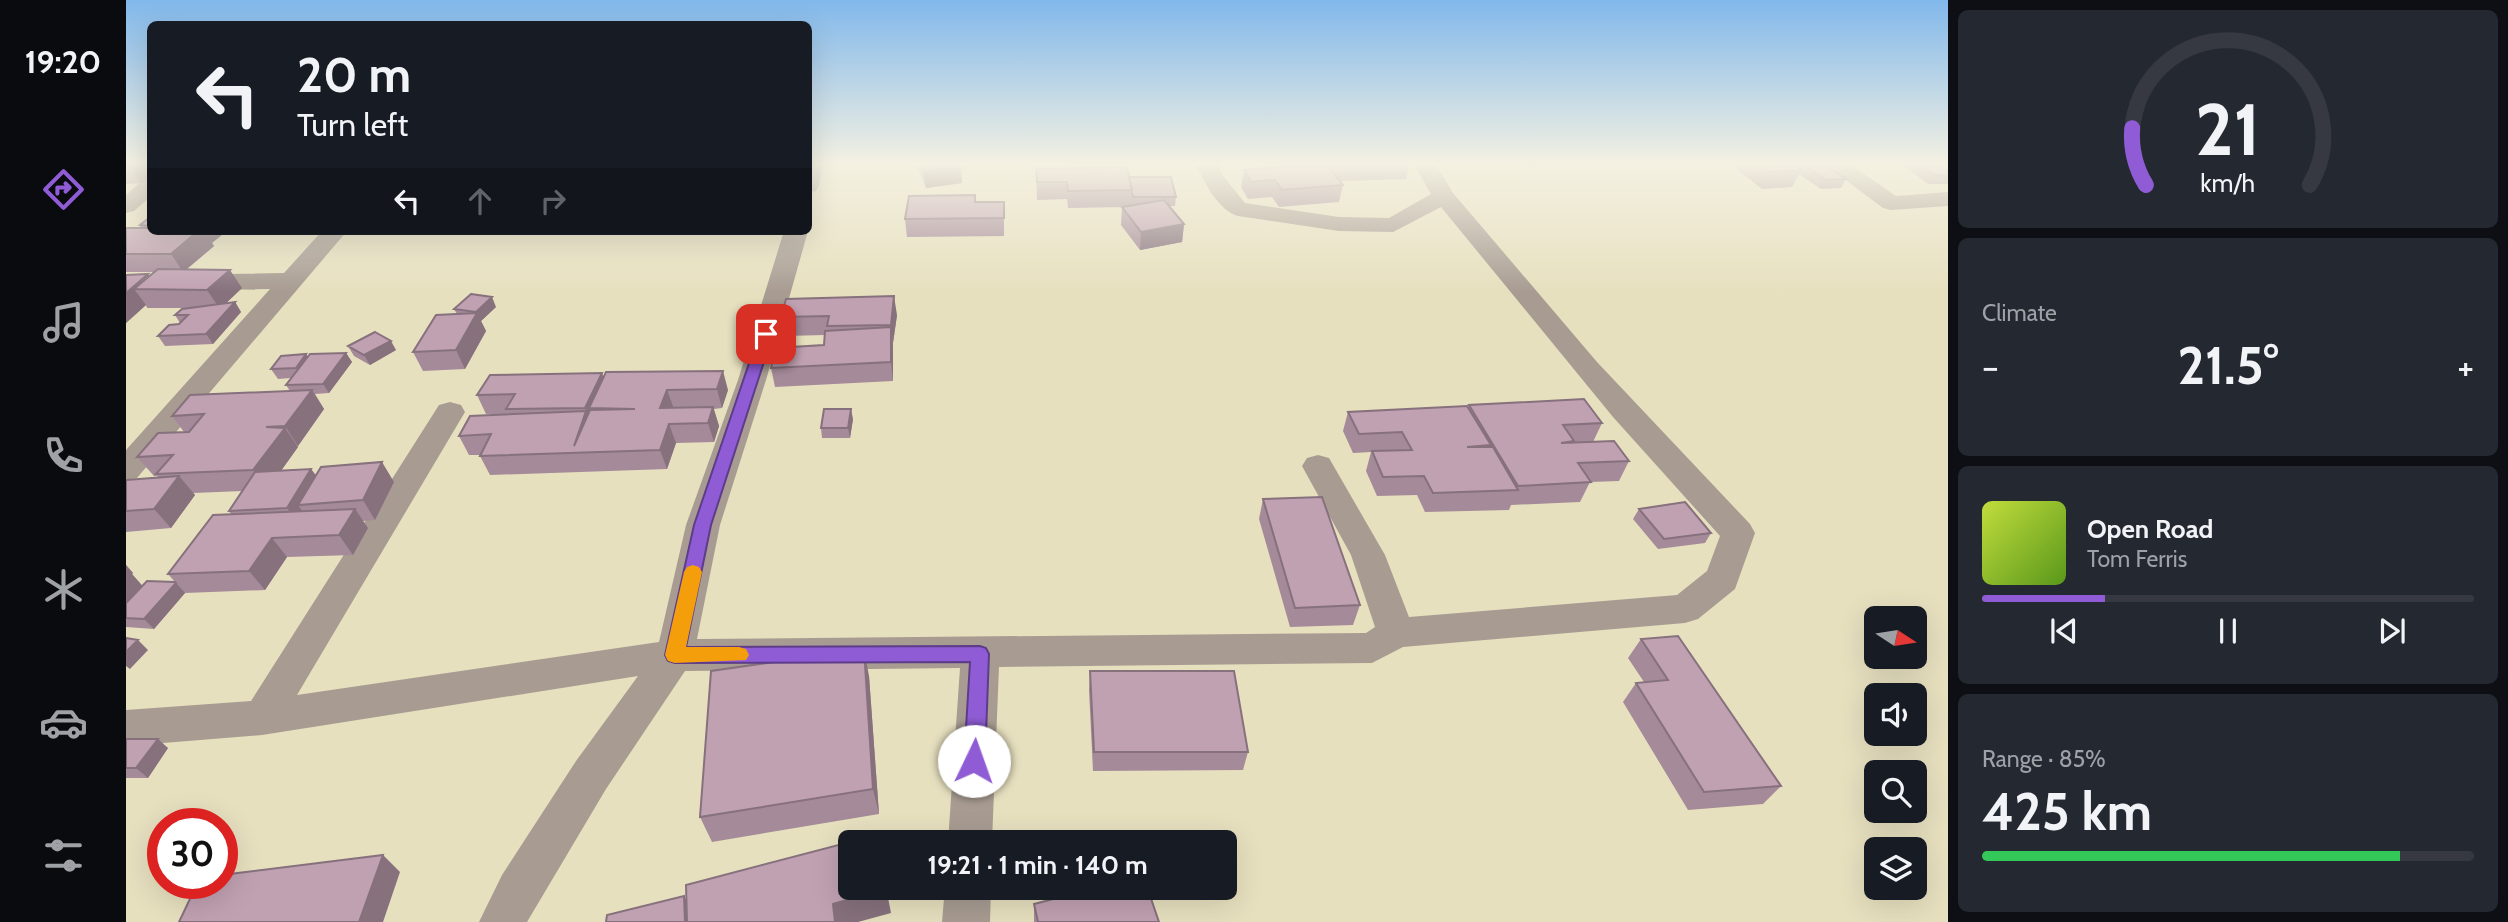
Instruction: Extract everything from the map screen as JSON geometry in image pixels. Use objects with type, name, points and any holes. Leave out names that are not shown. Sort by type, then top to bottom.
[{"type":"street","points":[[1236,206],[1238,209],[1283,218],[1339,224],[1393,225],[1426,206]]},
{"type":"street","points":[[126,727],[262,718],[675,655],[1372,648],[1395,633],[1685,609],[1722,579],[1738,533],[1682,476],[1602,387],[1452,206]]},
{"type":"street","points":[[126,470],[331,235]]},
{"type":"street","points":[[503,922],[518,891],[591,775],[675,655],[703,525],[752,380],[795,235]]},
{"type":"street","points":[[126,284],[290,281]]},
{"type":"street","points":[[262,718],[450,412]]},
{"type":"street","points":[[1318,466],[1368,555],[1395,633]]},
{"type":"street","points":[[971,830],[980,654]]},
{"type":"street","points":[[966,922],[967,900]]},
{"type":"building","points":[[907,206],[1004,206],[1004,218],[905,219]]},
{"type":"building","points":[[1169,206],[1184,224],[1141,232],[1122,207]]},
{"type":"building","points":[[126,228],[147,228],[147,235],[193,235],[171,254],[126,254]]},
{"type":"building","points":[[158,269],[230,270],[207,290],[134,289]]},
{"type":"building","points":[[148,274],[126,293],[126,275]]},
{"type":"building","points":[[471,294],[492,297],[476,312],[454,309]]},
{"type":"building","points":[[894,296],[891,325],[827,326],[829,316],[781,317],[786,299]]},
{"type":"building","points":[[235,302],[206,334],[158,336],[169,325],[179,324],[188,315],[175,315],[182,309]]},
{"type":"building","points":[[477,313],[456,350],[413,352],[436,315]]},
{"type":"building","points":[[891,327],[891,362],[771,368],[775,348],[824,345],[825,331]]},
{"type":"building","points":[[375,332],[391,341],[364,355],[348,346]]},
{"type":"building","points":[[346,353],[323,384],[286,385],[310,354]]},
{"type":"building","points":[[306,354],[296,368],[271,369],[281,356]]},
{"type":"building","points":[[723,371],[717,389],[667,390],[660,408],[713,407],[708,423],[669,424],[660,450],[480,456],[491,434],[459,436],[470,416],[586,411],[574,446],[590,410],[635,409],[589,408],[606,372]]},
{"type":"building","points":[[602,373],[585,408],[506,409],[515,394],[477,395],[490,375]]},
{"type":"building","points":[[312,390],[285,426],[266,427],[285,428],[253,470],[156,474],[173,455],[137,457],[158,433],[189,432],[204,414],[172,416],[190,395]]},
{"type":"building","points":[[1584,399],[1602,423],[1563,425],[1574,441],[1561,443],[1614,441],[1629,461],[1578,463],[1591,482],[1518,486],[1469,405]]},
{"type":"building","points":[[1467,406],[1491,445],[1467,447],[1493,447],[1518,490],[1433,493],[1424,476],[1383,477],[1372,451],[1412,450],[1402,432],[1359,434],[1348,412]]},
{"type":"building","points":[[824,409],[851,409],[848,428],[821,428]]},
{"type":"building","points":[[382,462],[363,500],[298,505],[321,467]]},
{"type":"building","points":[[311,469],[287,508],[229,511],[255,472]]},
{"type":"building","points":[[179,476],[154,509],[126,511],[126,480]]},
{"type":"building","points":[[1322,497],[1360,605],[1295,608],[1263,499]]},
{"type":"building","points":[[1685,502],[1711,533],[1664,539],[1639,509]]},
{"type":"building","points":[[355,509],[339,535],[272,538],[249,571],[168,574],[213,515]]},
{"type":"building","points":[[147,581],[176,583],[144,619],[126,618],[126,603]]},
{"type":"building","points":[[1678,636],[1781,786],[1704,792],[1636,683],[1668,680],[1641,639]]},
{"type":"building","points":[[126,638],[138,640],[126,652]]},
{"type":"building","points":[[864,649],[873,789],[700,817],[711,671]]},
{"type":"building","points":[[1090,671],[1234,671],[1248,752],[1094,752]]},
{"type":"building","points":[[126,739],[158,739],[136,768],[126,768]]},
{"type":"building","points":[[838,845],[838,900],[847,900],[833,904],[835,922],[687,922],[686,885]]},
{"type":"building","points":[[383,855],[359,922],[179,922],[190,899],[238,899],[238,873]]},
{"type":"building","points":[[684,896],[685,922],[606,922],[607,915]]},
{"type":"building","points":[[1050,900],[1151,900],[1159,922],[1038,922],[1034,904]]},
{"type":"slow traffic","points":[[693,572],[675,655],[739,655]]},
{"type":"route","points":[[766,334],[703,525],[675,655],[980,654],[974,761]]}]
